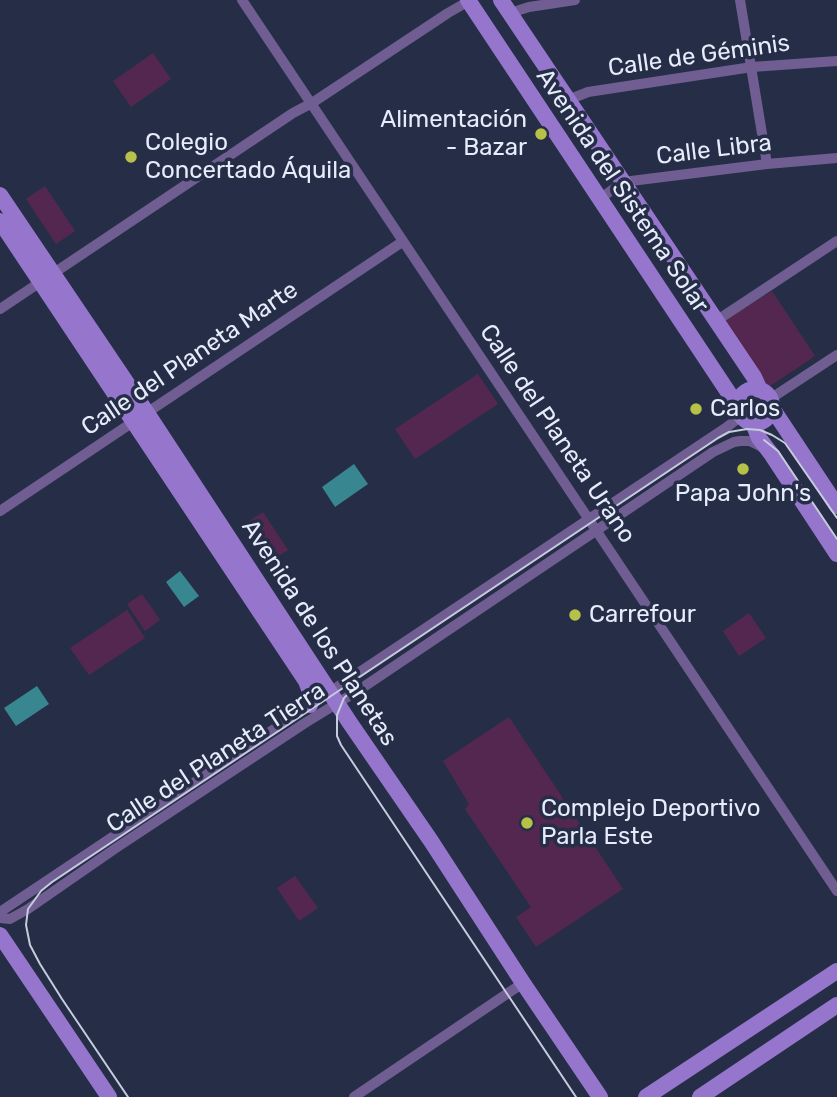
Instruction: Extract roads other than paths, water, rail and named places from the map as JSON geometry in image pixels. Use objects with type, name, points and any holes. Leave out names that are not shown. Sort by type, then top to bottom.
[{"type":"street","name":"Calle del Planeta Urano","points":[[242,0],[837,891]]},
{"type":"street","points":[[505,7],[528,7],[575,0]]},
{"type":"street","points":[[740,0],[766,164]]},
{"type":"street","points":[[0,309],[293,113],[468,1]]},
{"type":"street","name":"Avenida del Sistema Solar","points":[[468,1],[837,554]]},
{"type":"street","name":"Avenida del Sistema Solar","points":[[505,7],[754,377],[837,506]]},
{"type":"street","name":"Calle de Géminis","points":[[568,100],[588,92],[752,67],[837,61]]},
{"type":"street","name":"Calle Libra","points":[[601,198],[623,182],[837,158]]},
{"type":"street","name":"Avenida de los Planetas","points":[[0,195],[46,278],[334,697],[600,1097]]},
{"type":"street","name":"Avenida de los Planetas","points":[[0,221],[46,278]]},
{"type":"street","points":[[716,321],[837,241]]},
{"type":"street","name":"Calle del Planeta Marte","points":[[0,511],[402,242]]},
{"type":"street","points":[[767,399],[837,355]]},
{"type":"street","points":[[750,391],[767,399],[767,418],[763,421],[744,415],[739,402],[745,393],[750,391]]},
{"type":"street","name":"Calle del Planeta Tierra","points":[[0,918],[10,919],[28,909],[304,723],[334,697],[589,519],[744,415]]},
{"type":"street","name":"Avenida de los Planetas","points":[[140,418],[306,681],[310,692],[310,705]]},
{"type":"street","name":"Calle del Planeta Tierra","points":[[0,912],[310,705],[334,697],[597,530],[713,452],[734,442],[750,441],[772,455]]},
{"type":"street","points":[[0,935],[109,1097]]},
{"type":"street","points":[[646,1097],[837,971]]},
{"type":"street","points":[[354,1097],[523,983]]},
{"type":"street","points":[[700,1097],[837,1005]]},
{"type":"tram line","points":[[128,1097],[62,999],[30,945],[26,925],[28,909],[41,891],[52,882],[729,432],[760,430],[785,443],[837,518]]},
{"type":"tram line","points":[[764,440],[778,451],[837,539]]},
{"type":"tram line","points":[[354,688],[344,698],[337,715],[337,736],[341,745],[576,1097]]},
{"type":"place","name":"Alimentación - Bazar","points":[[541,134]]},
{"type":"place","name":"Colegio Concertado Áquila","points":[[131,157]]},
{"type":"place","name":"Carlos","points":[[696,409]]},
{"type":"place","name":"Papa John's","points":[[743,469]]},
{"type":"place","name":"Carrefour","points":[[575,615]]},
{"type":"place","name":"Complejo Deportivo Parla Este","points":[[527,823]]}]
